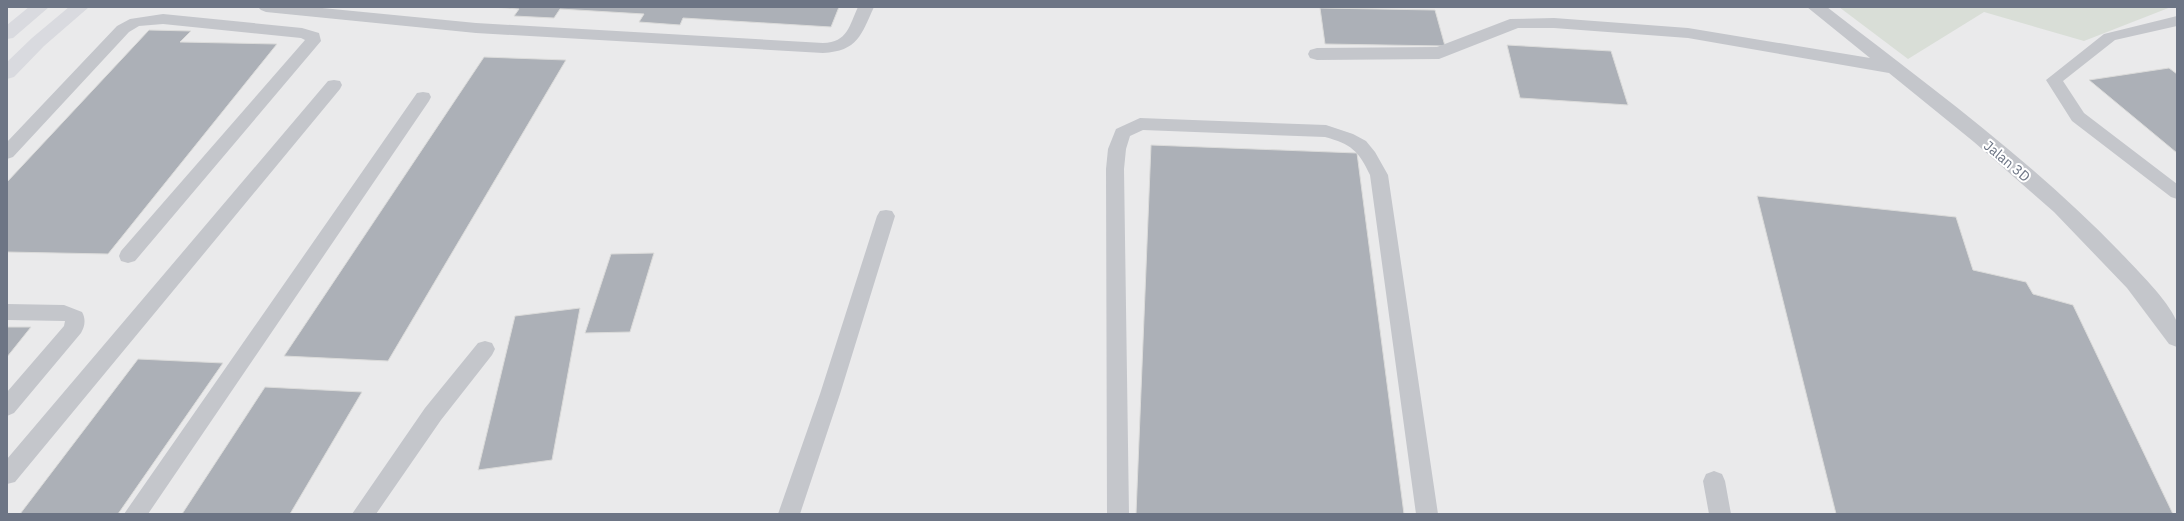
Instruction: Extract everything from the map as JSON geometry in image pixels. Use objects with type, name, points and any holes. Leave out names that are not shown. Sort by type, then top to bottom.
[{"type":"main road","points":[[10,28],[40,7]]},
{"type":"main road","points":[[7,73],[38,42],[80,7]]},
{"type":"street","name":"Jalan 3D","points":[[1816,7],[1894,68],[2047,194],[2135,283],[2177,338]]},
{"type":"street","points":[[1318,54],[1439,53],[1516,23],[1554,23],[1688,33],[1894,68]]},
{"type":"lane","points":[[266,7],[476,28],[829,48],[842,45],[849,41],[866,7]]},
{"type":"lane","points":[[7,153],[123,29],[135,22],[163,19],[302,32],[313,36],[313,41],[128,256]]},
{"type":"lane","points":[[2177,21],[2110,37],[2054,80],[2078,117],[2177,193]]},
{"type":"lane","points":[[7,475],[334,85]]},
{"type":"lane","points":[[135,514],[423,97]]},
{"type":"lane","points":[[1118,514],[1115,170],[1117,149],[1122,133],[1140,124],[1326,131],[1348,138],[1367,150],[1379,174],[1427,514]]},
{"type":"lane","points":[[789,514],[830,394],[886,216]]},
{"type":"lane","points":[[7,312],[64,313],[75,317],[74,328],[7,407]]},
{"type":"lane","points":[[363,514],[433,414],[485,349]]},
{"type":"lane","points":[[1714,480],[1720,514]]},
{"type":"shaded area","points":[[7,7],[2177,7],[2177,514],[7,514]]},
{"type":"shaded area","points":[[1839,7],[2171,7],[2084,41],[1984,12],[1908,59]]},
{"type":"building","points":[[492,7],[839,7],[831,27],[683,18],[680,25],[639,22],[644,14],[560,9],[554,18],[514,16],[519,9]]},
{"type":"building","points":[[1320,8],[1435,10],[1445,46],[1325,44]]},
{"type":"building","points":[[149,30],[191,31],[180,42],[277,44],[108,254],[7,252],[7,182]]},
{"type":"building","points":[[1507,45],[1611,51],[1628,105],[1520,98]]},
{"type":"building","points":[[484,57],[566,60],[388,361],[284,356]]},
{"type":"building","points":[[2169,68],[2177,74],[2177,153],[2089,80]]},
{"type":"building","points":[[1151,145],[1357,153],[1404,514],[1136,514]]},
{"type":"building","points":[[1757,196],[1956,217],[1973,270],[2026,282],[2033,294],[2073,305],[2173,514],[1836,514]]},
{"type":"building","points":[[654,253],[630,332],[585,333],[611,254]]},
{"type":"building","points":[[580,308],[552,460],[478,470],[515,316]]},
{"type":"building","points":[[7,327],[31,327],[7,357]]},
{"type":"building","points":[[138,359],[223,363],[118,514],[20,514]]},
{"type":"building","points":[[265,387],[362,392],[290,514],[182,514]]}]
